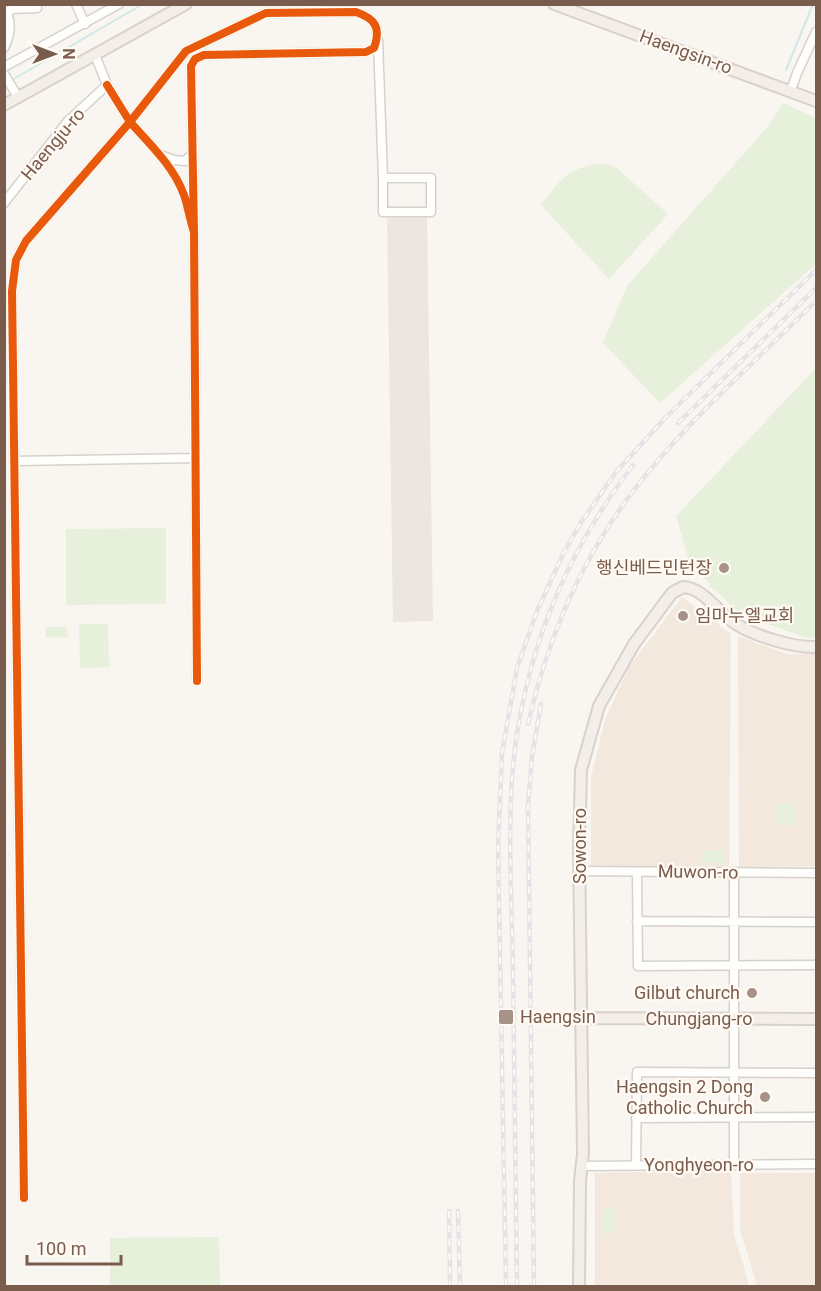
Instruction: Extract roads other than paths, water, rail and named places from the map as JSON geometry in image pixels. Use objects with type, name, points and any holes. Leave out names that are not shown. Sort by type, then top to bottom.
[{"type":"main road","points":[[4,105],[16,94],[95,55],[186,4]]},
{"type":"main road","name":"Haengsin-ro","points":[[555,4],[816,100]]},
{"type":"main road","name":"Sowon-ro","points":[[579,1287],[582,1166],[579,872],[581,770],[599,706],[634,644],[672,593],[683,587],[696,590],[738,625],[786,644],[801,648],[816,647]]},
{"type":"main road","name":"Chungjang-ro","points":[[581,1018],[816,1019]]},
{"type":"street","points":[[76,4],[85,24]]},
{"type":"street","points":[[4,67],[119,4]]},
{"type":"street","points":[[4,48],[10,35],[6,10],[37,8]]},
{"type":"street","points":[[24,1197],[12,291],[16,260],[26,241],[130,122],[186,51],[266,13],[356,12],[366,15],[376,24],[381,68],[383,212],[431,212],[431,178],[383,178]]},
{"type":"street","points":[[791,90],[816,32]]},
{"type":"street","points":[[196,681],[191,66],[195,59],[204,55],[366,52],[374,48],[378,37]]},
{"type":"street","points":[[95,55],[107,86],[130,122],[160,155],[184,194],[194,232]]},
{"type":"street","points":[[5,74],[16,94]]},
{"type":"street","name":"Haengju-ro","points":[[4,203],[68,121],[107,86]]},
{"type":"street","points":[[160,155],[185,161],[192,154]]},
{"type":"street","points":[[14,461],[195,458]]},
{"type":"street","name":"Muwon-ro","points":[[579,872],[816,873]]},
{"type":"street","points":[[637,872],[638,966],[816,964]]},
{"type":"street","points":[[734,873],[734,1164]]},
{"type":"street","points":[[637,921],[816,922]]},
{"type":"street","points":[[636,1165],[637,1072],[816,1073]]},
{"type":"street","points":[[636,1118],[816,1117]]},
{"type":"street","name":"Yonghyeon-ro","points":[[582,1166],[816,1164]]},
{"type":"waterway","points":[[12,80],[143,4]]},
{"type":"waterway","points":[[786,70],[813,4]]},
{"type":"railway","points":[[506,1286],[498,846],[502,753],[517,668],[537,611],[563,554],[580,524],[616,472],[668,415],[816,270]]},
{"type":"railway","points":[[678,423],[816,288]]},
{"type":"railway","points":[[528,724],[545,662],[568,601],[615,516],[654,465],[676,441],[816,301]]},
{"type":"railway","points":[[517,1286],[510,851],[512,778],[517,735],[536,652],[566,574],[608,500],[633,465]]},
{"type":"railway","points":[[534,1286],[528,807],[532,757],[541,704]]},
{"type":"railway","points":[[449,1211],[450,1286]]},
{"type":"railway","points":[[458,1211],[460,1286]]},
{"type":"place","name":"행신베드민턴장","points":[[724,568]]},
{"type":"place","name":"임마누엘교회","points":[[683,616]]},
{"type":"place","name":"Gilbut church","points":[[752,993]]},
{"type":"place","name":"Haengsin","points":[[506,1017]]},
{"type":"place","name":"Haengsin 2 Dong Catholic Church","points":[[765,1097]]}]
